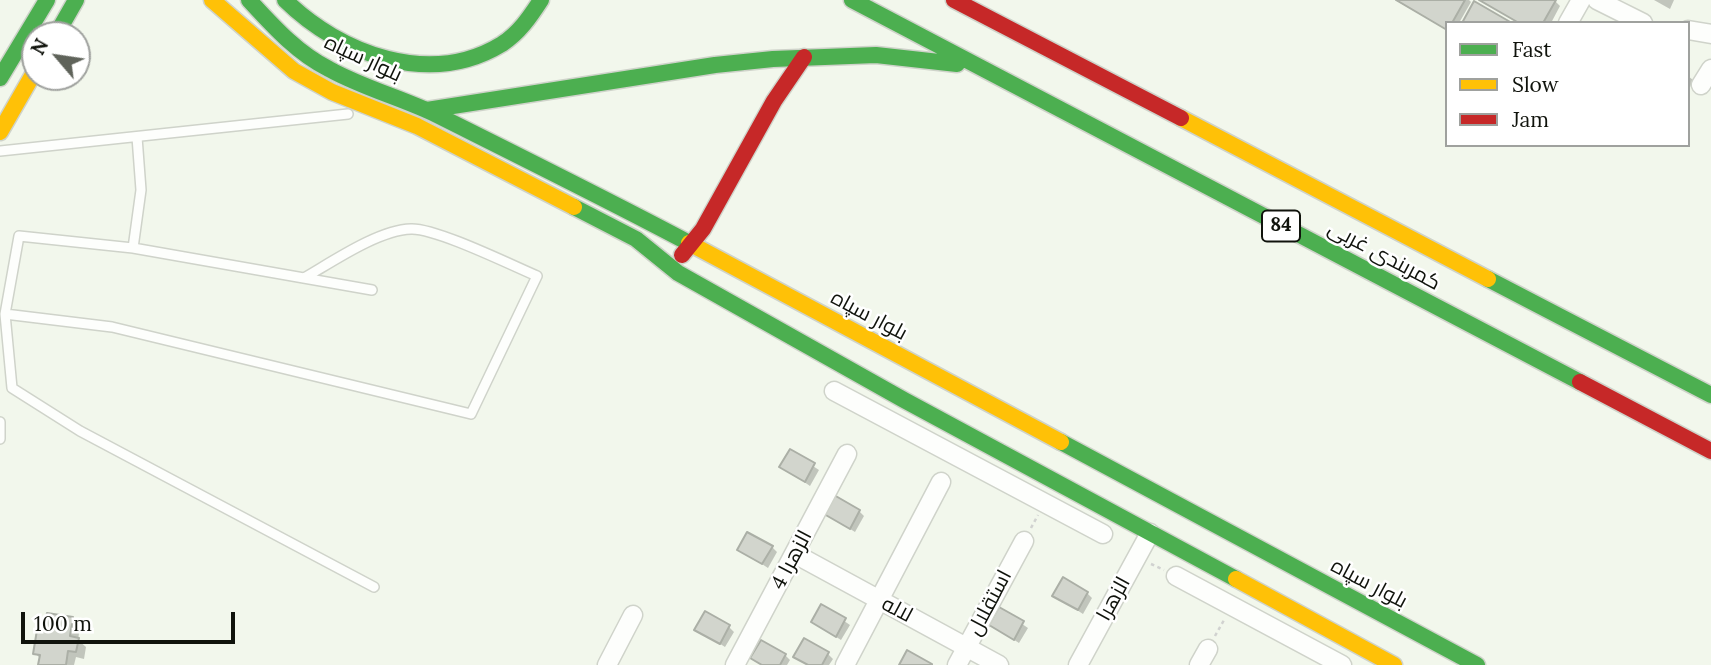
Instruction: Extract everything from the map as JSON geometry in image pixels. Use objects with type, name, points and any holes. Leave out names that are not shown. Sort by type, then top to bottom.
[{"type":"main road","points":[[0,78],[47,0]]},
{"type":"main road","points":[[64,21],[76,0]]},
{"type":"main road","name":"بلوار سپاه","points":[[212,0],[294,71],[332,92],[397,117],[636,239],[671,269],[1394,665]]},
{"type":"main road","name":"بلوار سپاه","points":[[249,0],[278,31],[306,55],[330,70],[427,110],[691,244],[1477,665]]},
{"type":"main road","points":[[285,0],[316,27],[351,48],[404,64],[425,64],[464,60],[485,54],[507,42],[522,29],[541,0]]},
{"type":"main road","name":"کمربندی غربی","points":[[852,0],[1711,451]]},
{"type":"main road","name":"کمربندی غربی","points":[[954,0],[1711,395]]},
{"type":"main road","points":[[427,110],[715,65],[804,57],[876,55],[978,68]]},
{"type":"main road","points":[[671,269],[703,229],[774,101],[804,57]]},
{"type":"main road","points":[[0,132],[24,91]]},
{"type":"main road","points":[[397,117],[404,101]]},
{"type":"street","points":[[1569,21],[1581,0]]},
{"type":"street","points":[[1597,0],[1639,21]]},
{"type":"street","points":[[1690,30],[1711,34]]},
{"type":"street","points":[[1701,85],[1711,69]]},
{"type":"street","points":[[834,391],[1103,534]]},
{"type":"street","name":"الزهرا 4","points":[[735,665],[847,454]]},
{"type":"street","points":[[996,477],[1009,456]]},
{"type":"street","points":[[845,665],[941,482]]},
{"type":"street","name":"الزهرا","points":[[1078,665],[1150,533]]},
{"type":"street","name":"استقلال","points":[[957,665],[1024,541]]},
{"type":"street","name":"لاله","points":[[795,554],[999,665]]},
{"type":"street","points":[[1176,576],[1342,665]]},
{"type":"street","points":[[607,665],[634,615]]},
{"type":"street","points":[[1312,649],[1325,628]]},
{"type":"lane","points":[[0,151],[348,114]]},
{"type":"lane","points":[[133,248],[141,190],[137,137]]},
{"type":"lane","points":[[5,314],[112,327],[471,414],[537,276],[445,237],[412,229],[352,250],[304,278]]},
{"type":"lane","points":[[372,290],[133,248],[19,236],[5,314],[12,388],[80,431],[374,587]]},
{"type":"lane","points":[[0,422],[0,439]]},
{"type":"building","points":[[1396,0],[1465,0],[1453,21],[1445,21],[1445,29]]},
{"type":"building","points":[[1479,0],[1556,0],[1544,21],[1516,21]]},
{"type":"building","points":[[1474,1],[1509,21],[1463,21]]},
{"type":"building","points":[[790,449],[815,463],[805,482],[779,467]]},
{"type":"building","points":[[834,495],[860,510],[850,529],[824,514]]},
{"type":"building","points":[[747,532],[773,546],[762,564],[737,550]]},
{"type":"building","points":[[1063,577],[1088,592],[1078,610],[1052,596]]},
{"type":"building","points":[[821,604],[846,618],[836,637],[811,622]]},
{"type":"building","points":[[999,607],[1024,621],[1014,640],[989,625]]},
{"type":"building","points":[[705,611],[730,625],[720,644],[694,630]]},
{"type":"building","points":[[47,613],[73,617],[70,636],[79,638],[76,652],[68,651],[66,665],[38,665],[40,655],[33,654],[38,624],[45,625]]},
{"type":"building","points":[[804,638],[829,652],[822,665],[808,665],[793,657]]},
{"type":"building","points":[[761,640],[786,654],[780,665],[762,665],[750,658]]},
{"type":"building","points":[[907,650],[932,664],[932,665],[899,665]]},
{"type":"traffic: fast","points":[[0,78],[47,0]]},
{"type":"traffic: fast","points":[[64,21],[76,0]]},
{"type":"traffic: fast","points":[[249,0],[276,29],[317,63],[355,82],[437,115],[689,243]]},
{"type":"traffic: fast","points":[[285,0],[332,36],[387,59],[416,64],[445,63],[474,57],[502,44],[519,30],[541,0]]},
{"type":"traffic: fast","points":[[852,0],[1580,382]]},
{"type":"traffic: fast","points":[[427,110],[715,65],[773,59],[876,55],[957,64]]},
{"type":"traffic: fast","points":[[574,207],[636,239],[678,273],[904,400],[1236,579]]},
{"type":"traffic: fast","points":[[1488,279],[1711,395]]},
{"type":"traffic: fast","points":[[1061,442],[1477,665]]},
{"type":"traffic: slow","points":[[212,0],[294,71],[332,92],[417,126],[574,207]]},
{"type":"traffic: slow","points":[[0,132],[24,91]]},
{"type":"traffic: slow","points":[[1181,118],[1488,279]]},
{"type":"traffic: slow","points":[[689,243],[1061,442]]},
{"type":"traffic: slow","points":[[1236,579],[1394,665]]},
{"type":"traffic: jam","points":[[954,0],[1181,118]]},
{"type":"traffic: jam","points":[[682,255],[703,229],[774,101],[804,57]]},
{"type":"traffic: jam","points":[[1580,382],[1711,451]]}]
